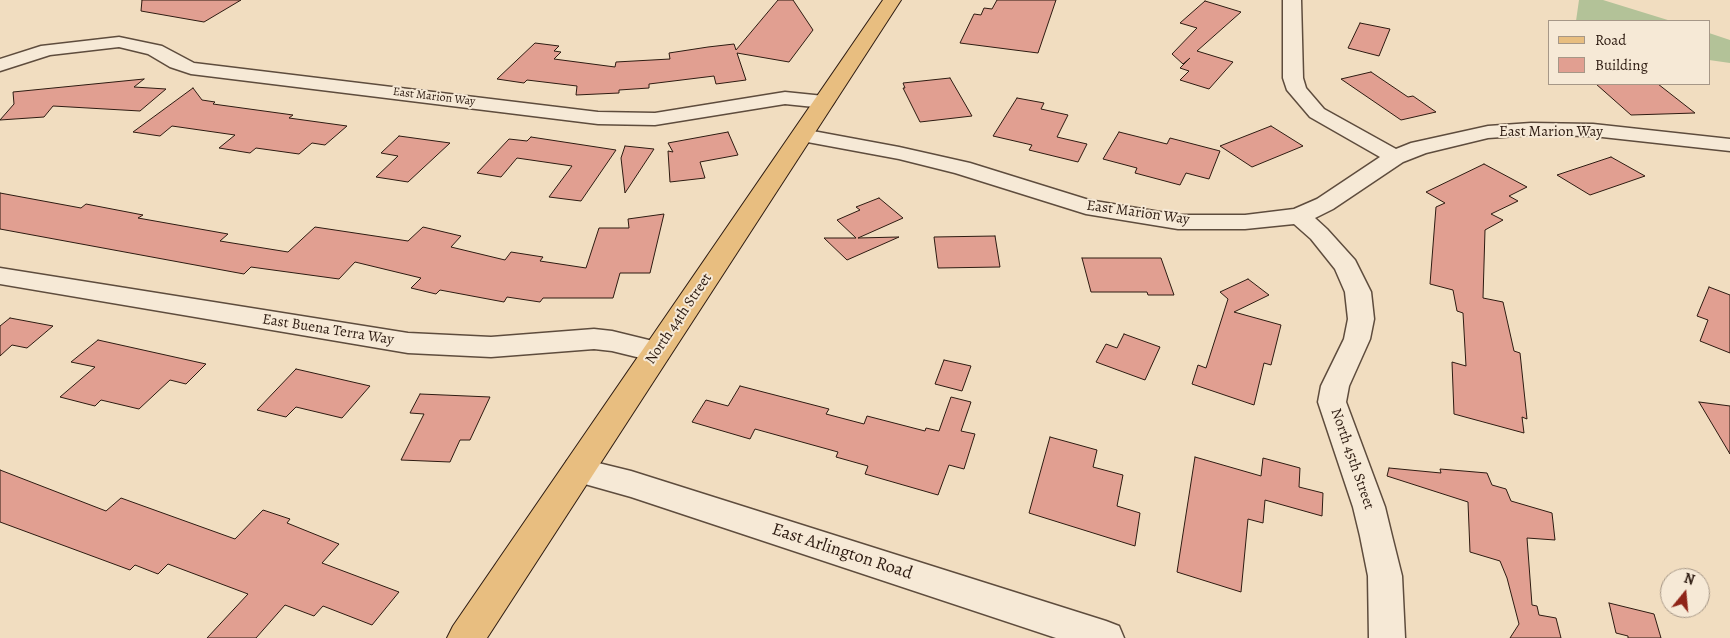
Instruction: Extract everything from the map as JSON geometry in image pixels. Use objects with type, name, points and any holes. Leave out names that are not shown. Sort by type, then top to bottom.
[{"type":"main road","name":"North 44th Street","points":[[466,638],[892,0]]},
{"type":"street","points":[[1292,0],[1293,78],[1296,90],[1317,113],[1395,157]]},
{"type":"street","name":"East Marion Way","points":[[0,65],[48,50],[119,42],[154,50],[191,68],[614,119],[655,119],[785,98],[824,102]]},
{"type":"street","name":"East Marion Way","points":[[802,135],[899,153],[962,168],[1086,207],[1178,222],[1244,222],[1299,216],[1326,204],[1351,189],[1373,170],[1395,157],[1419,148],[1488,132],[1531,128],[1593,130],[1730,145]]},
{"type":"street","name":"North 45th Street","points":[[1299,216],[1319,234],[1346,266],[1358,292],[1361,319],[1357,339],[1335,386],[1332,402],[1369,507],[1376,536],[1385,576],[1386,638]]},
{"type":"street","name":"East Buena Terra Way","points":[[0,276],[408,343],[491,347],[594,339],[612,341],[657,352]]},
{"type":"street","name":"East Arlington Road","points":[[578,470],[631,484],[1106,638]]},
{"type":"green space","points":[[1579,0],[1603,0],[1668,20],[1576,20]]},
{"type":"green space","points":[[1710,33],[1730,40],[1730,63],[1710,60]]},
{"type":"building","points":[[142,0],[241,0],[204,22],[141,11]]},
{"type":"building","points":[[778,0],[793,0],[813,30],[789,62],[737,53],[746,80],[716,84],[714,76],[649,84],[649,88],[619,90],[619,93],[576,95],[577,86],[527,80],[524,83],[497,79],[535,43],[559,46],[554,51],[561,52],[554,59],[615,67],[616,62],[670,59],[669,53],[708,47],[734,44],[736,50]]},
{"type":"building","points":[[997,0],[1056,0],[1038,53],[960,43],[974,14],[981,15],[984,8],[992,9]]},
{"type":"building","points":[[1205,1],[1241,12],[1197,51],[1233,62],[1209,89],[1180,80],[1189,71],[1180,68],[1190,58],[1183,64],[1172,54],[1197,28],[1180,23]]},
{"type":"building","points":[[1360,23],[1390,29],[1379,56],[1348,48]]},
{"type":"building","points":[[1371,72],[1408,97],[1413,96],[1436,112],[1401,120],[1341,79]]},
{"type":"building","points":[[950,78],[972,116],[920,122],[903,88],[905,88],[903,83]]},
{"type":"building","points":[[144,79],[134,87],[166,89],[140,111],[53,106],[44,117],[0,120],[14,104],[13,92]]},
{"type":"building","points":[[1597,85],[1659,85],[1695,113],[1631,115]]},
{"type":"building","points":[[193,88],[202,100],[215,102],[213,104],[293,115],[289,118],[347,126],[325,145],[312,143],[299,154],[256,148],[250,153],[219,148],[235,135],[172,126],[160,136],[133,132]]},
{"type":"building","points":[[1017,98],[1044,103],[1041,109],[1068,115],[1057,137],[1087,144],[1078,162],[1029,150],[1032,145],[993,136]]},
{"type":"building","points":[[1271,126],[1303,146],[1252,167],[1220,146]]},
{"type":"building","points":[[728,132],[738,155],[700,162],[705,178],[670,182],[668,151],[673,152],[668,143]]},
{"type":"building","points":[[1119,132],[1167,144],[1170,138],[1220,151],[1209,179],[1186,173],[1180,185],[1135,173],[1137,168],[1103,159]]},
{"type":"building","points":[[399,136],[450,143],[408,182],[376,177],[398,156],[381,153]]},
{"type":"building","points":[[531,137],[616,150],[581,201],[549,197],[572,166],[517,158],[501,177],[477,173],[509,139],[527,141]]},
{"type":"building","points":[[625,146],[654,149],[625,193],[621,158]]},
{"type":"building","points":[[1611,157],[1645,176],[1590,195],[1557,175]]},
{"type":"building","points":[[1484,164],[1527,187],[1509,196],[1518,201],[1491,214],[1503,220],[1485,230],[1483,298],[1503,302],[1514,351],[1520,353],[1527,419],[1522,417],[1524,433],[1454,414],[1452,362],[1466,366],[1463,313],[1457,311],[1453,290],[1430,284],[1436,207],[1445,203],[1426,192]]},
{"type":"building","points":[[0,193],[81,208],[86,204],[143,215],[138,218],[228,234],[220,241],[288,252],[315,227],[408,241],[423,227],[461,236],[451,247],[505,260],[511,252],[543,257],[540,261],[586,268],[599,228],[629,228],[628,219],[664,214],[650,273],[620,273],[613,298],[543,298],[540,302],[507,297],[504,302],[440,290],[436,294],[411,288],[421,278],[355,262],[339,279],[251,267],[244,274],[0,229]]},
{"type":"building","points":[[879,198],[903,218],[858,238],[899,237],[847,260],[824,238],[856,238],[837,220],[860,210],[856,207]]},
{"type":"building","points":[[995,236],[1000,267],[938,268],[934,237]]},
{"type":"building","points":[[1082,258],[1161,258],[1174,295],[1148,295],[1147,292],[1091,292]]},
{"type":"building","points":[[1248,279],[1269,295],[1234,312],[1281,325],[1271,365],[1264,363],[1254,405],[1192,384],[1198,365],[1206,368],[1228,299],[1220,292]]},
{"type":"building","points":[[1709,287],[1730,295],[1730,353],[1700,341],[1708,320],[1697,316]]},
{"type":"building","points":[[10,318],[53,326],[27,348],[12,345],[0,356],[0,326]]},
{"type":"building","points":[[1124,334],[1160,347],[1145,380],[1096,362],[1106,344],[1117,348]]},
{"type":"building","points":[[98,340],[206,364],[186,384],[170,380],[139,409],[101,400],[95,406],[60,397],[95,367],[71,362]]},
{"type":"building","points":[[944,360],[971,366],[962,391],[935,384]]},
{"type":"building","points":[[296,369],[370,386],[342,418],[296,407],[286,417],[257,410]]},
{"type":"building","points":[[740,386],[829,409],[826,414],[864,424],[867,416],[925,431],[926,428],[939,431],[951,397],[971,402],[961,431],[975,434],[964,469],[949,465],[938,495],[865,474],[868,466],[836,457],[838,452],[755,429],[750,439],[692,422],[706,400],[728,406]]},
{"type":"building","points":[[420,394],[490,397],[470,440],[460,440],[450,462],[401,460],[424,414],[410,413]]},
{"type":"building","points":[[1699,402],[1730,406],[1730,454]]},
{"type":"building","points":[[1050,437],[1097,450],[1093,467],[1123,475],[1117,506],[1140,513],[1135,546],[1029,513]]},
{"type":"building","points":[[1195,457],[1261,476],[1263,458],[1300,468],[1299,487],[1323,493],[1322,516],[1265,500],[1263,523],[1248,519],[1241,592],[1177,572]]},
{"type":"building","points":[[1389,468],[1441,473],[1440,469],[1487,473],[1492,485],[1506,489],[1511,501],[1552,513],[1555,540],[1527,538],[1532,605],[1537,606],[1539,615],[1556,618],[1561,638],[1510,638],[1519,624],[1507,578],[1500,561],[1470,552],[1468,502],[1387,476]]},
{"type":"building","points":[[0,470],[106,511],[121,498],[235,539],[263,510],[290,519],[287,523],[339,544],[322,563],[399,592],[372,625],[323,606],[314,616],[285,605],[256,638],[207,638],[248,594],[168,564],[158,574],[135,565],[130,570],[0,522]]},
{"type":"building","points":[[1609,603],[1654,614],[1661,638],[1628,638],[1628,636],[1616,633]]}]
